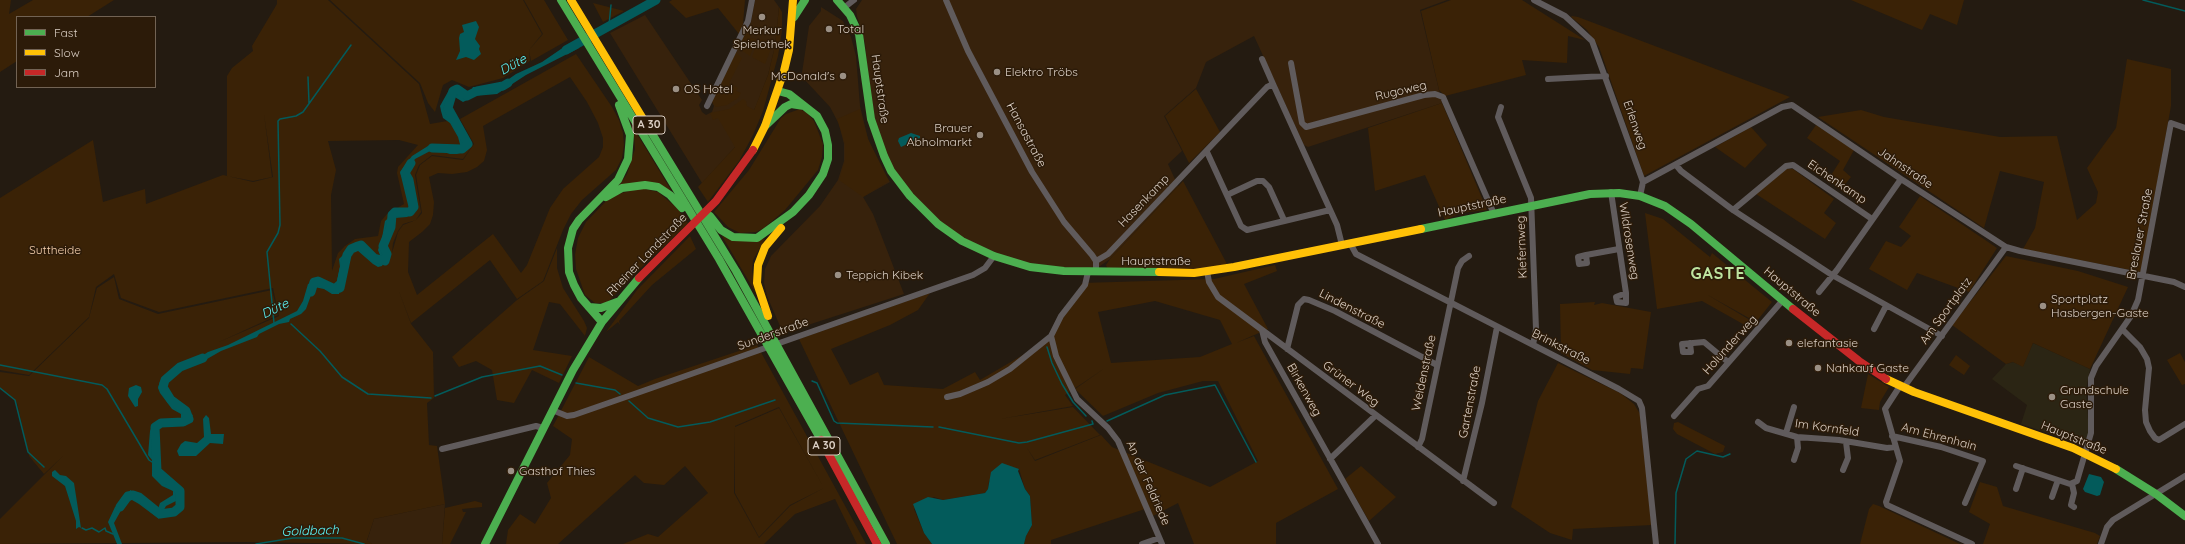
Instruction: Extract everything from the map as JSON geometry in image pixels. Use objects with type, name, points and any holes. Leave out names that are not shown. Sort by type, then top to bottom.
[{"type":"main road","name":"A 30","points":[[561,0],[719,259],[833,460],[877,544]]},
{"type":"main road","name":"A 30","points":[[572,0],[680,177],[789,365],[886,544]]},
{"type":"main road","name":"Rheiner Landstraße","points":[[485,544],[581,354],[602,322],[617,302],[642,275],[716,201],[748,160],[766,126],[778,91],[789,50],[793,19],[793,0]]},
{"type":"main road","points":[[793,19],[805,0]]},
{"type":"main road","name":"Hauptstraße","points":[[837,0],[844,6],[856,25],[862,44],[871,119],[891,171],[910,196],[938,224],[962,241],[994,256],[1030,267],[1092,272],[1169,274],[1207,271],[1590,194],[1611,192],[1640,196],[1665,206],[1691,224],[1859,361],[1902,386],[2086,454],[2124,473],[2156,494],[2185,516]]},
{"type":"main road","points":[[602,322],[589,307],[574,285],[568,260],[573,229],[579,220],[618,180],[624,171],[630,150],[630,135],[627,124],[611,90],[610,79]]},
{"type":"main road","points":[[680,177],[686,179],[712,221],[721,230],[733,237],[748,239],[757,238],[766,234],[792,212],[809,195],[823,174],[828,159],[828,145],[825,131],[817,116],[804,104],[789,94],[778,91]]},
{"type":"main road","points":[[766,126],[785,107],[791,104],[803,106],[817,116]]},
{"type":"main road","points":[[593,205],[615,192],[632,186],[645,185],[658,187],[670,195],[682,207],[707,248],[719,259]]},
{"type":"main road","points":[[789,365],[789,354],[762,302],[757,274],[765,247],[792,212]]},
{"type":"main road","points":[[589,307],[601,308],[617,302]]},
{"type":"street","points":[[707,106],[746,26],[752,0]]},
{"type":"street","points":[[844,6],[854,0]]},
{"type":"street","name":"Hansastraße","points":[[946,0],[968,51],[1032,172],[1064,222],[1096,261]]},
{"type":"street","name":"Erlenweg","points":[[1534,0],[1565,16],[1585,33],[1596,48],[1643,182]]},
{"type":"street","points":[[1262,59],[1346,244]]},
{"type":"street","name":"Rugoweg","points":[[1291,63],[1302,123],[1306,127],[1424,95],[1434,94],[1443,97],[1494,214]]},
{"type":"street","points":[[1548,79],[1606,76]]},
{"type":"street","name":"Hasenkamp","points":[[1096,261],[1108,254],[1207,152],[1267,87],[1273,84]]},
{"type":"street","name":"Jahnstraße","points":[[1643,182],[1782,107],[1792,105],[1901,179],[2006,247],[2174,282],[2185,287]]},
{"type":"street","name":"Kiefernweg","points":[[1501,107],[1498,117],[1530,194],[1532,206],[1536,329],[1533,345]]},
{"type":"street","name":"Breslauer Straße","points":[[2072,484],[2076,481],[2086,454],[2091,433],[2091,378],[2096,366],[2131,316],[2136,305],[2143,276],[2171,123],[2185,128]]},
{"type":"street","points":[[1207,152],[1241,226],[1247,230],[1330,210]]},
{"type":"street","points":[[1676,165],[1681,171],[1733,210],[1832,275],[1942,336]]},
{"type":"street","name":"Eichenkamp","points":[[1733,210],[1786,166],[1793,165],[1872,219]]},
{"type":"street","name":"Eichenkamp","points":[[1819,292],[1901,179]]},
{"type":"street","points":[[1227,195],[1257,182],[1264,181],[1269,187],[1284,220]]},
{"type":"street","points":[[1640,196],[1643,182]]},
{"type":"street","name":"Wildrosenweg","points":[[1611,192],[1626,293]]},
{"type":"street","name":"Brinkstraße","points":[[1346,244],[1356,254],[1633,396],[1639,401],[1642,408],[1656,544]]},
{"type":"street","name":"Am Sportplatz","points":[[1972,544],[1887,505],[1886,502],[1900,461],[1885,409],[1942,336],[2006,247]]},
{"type":"street","points":[[1586,255],[1619,249]]},
{"type":"street","name":"Sunderstraße","points":[[552,410],[567,416],[752,353],[973,275],[985,268],[994,256]]},
{"type":"street","name":"Weidenstraße","points":[[1418,447],[1422,439],[1458,268],[1462,261],[1469,256]]},
{"type":"street","points":[[947,397],[960,394],[1005,373],[1051,336],[1061,316],[1085,285],[1096,261]]},
{"type":"street","name":"Grüner Weg","points":[[1207,271],[1214,293],[1375,416],[1494,503]]},
{"type":"street","name":"Lindenstraße","points":[[1287,349],[1298,304],[1304,299],[1335,311],[1437,365]]},
{"type":"street","name":"Holunderweg","points":[[1674,416],[1698,389],[1708,386],[1783,300]]},
{"type":"street","points":[[1874,330],[1886,306]]},
{"type":"street","name":"Gartenstraße","points":[[1463,481],[1482,403],[1497,326]]},
{"type":"street","points":[[2122,329],[2140,347],[2147,359],[2149,368],[2145,410],[2146,422],[2152,435],[2159,440],[2185,424]]},
{"type":"street","name":"Birkenweg","points":[[1262,330],[1265,342],[1378,544]]},
{"type":"street","name":"An der Feldriede","points":[[1051,336],[1056,356],[1077,399],[1108,428],[1118,441],[1161,541]]},
{"type":"street","points":[[1690,343],[1704,342],[1728,362]]},
{"type":"street","points":[[1786,434],[1794,407]]},
{"type":"street","points":[[1330,459],[1375,416]]},
{"type":"street","name":"Im Kornfeld","points":[[1758,422],[1766,428],[1786,434],[1839,440],[1886,448],[1895,447]]},
{"type":"street","points":[[442,450],[536,426],[543,428]]},
{"type":"street","points":[[1794,460],[1798,448],[1797,436]]},
{"type":"street","name":"Am Ehrenhain","points":[[1892,436],[1941,447],[1983,461],[1965,503]]},
{"type":"street","points":[[1843,470],[1848,458],[1846,442]]},
{"type":"street","points":[[2016,466],[2072,484],[2074,493],[2071,505],[2074,507]]},
{"type":"street","points":[[2016,489],[2023,468]]},
{"type":"street","points":[[2101,544],[2107,527],[2113,520],[2185,476]]},
{"type":"street","points":[[2052,497],[2058,480]]},
{"type":"street","points":[[1142,544],[1161,541]]},
{"type":"shaded area","points":[[755,0],[774,0],[779,7],[775,46],[768,75],[756,106],[735,147],[702,183],[610,33],[645,15],[702,100],[699,105],[702,112],[706,115],[712,112],[714,106],[712,101],[751,22]]},
{"type":"shaded area","points":[[862,0],[1447,0],[1420,10],[1442,103],[1308,147],[1304,145],[1254,36],[1206,62],[1196,88],[1164,116],[1182,151],[1168,164],[1178,186],[1110,259],[1093,271],[1014,261],[959,236],[934,217],[913,195],[892,166],[878,134],[871,105],[865,43],[856,9]]},
{"type":"shaded area","points":[[821,7],[843,21],[851,37],[856,56],[860,106],[868,139],[883,171],[890,182],[863,197],[873,214],[904,294],[783,333],[767,296],[764,283],[765,269],[771,256],[820,206],[838,180],[844,161],[844,144],[839,124],[830,107],[804,79],[802,73],[809,26],[821,11]]},
{"type":"shaded area","name":"Grundschule Gaste","points":[[2033,343],[2090,369],[2086,389],[2089,434],[2085,444],[2083,445],[2021,424],[2027,405],[1992,379],[2006,364],[2013,362],[2023,366]]},
{"type":"shaded area","points":[[445,504],[442,544],[372,544],[367,541],[374,519]]},
{"type":"green space","points":[[0,0],[11,0],[9,14],[33,0],[114,0],[89,16],[16,16],[16,62],[0,72]]},
{"type":"green space","name":"Suttheide","points":[[277,0],[328,0],[419,84],[430,124],[459,119],[473,145],[463,159],[432,155],[419,165],[415,175],[421,212],[416,220],[422,213],[416,175],[420,165],[432,156],[463,160],[474,144],[460,119],[576,54],[612,107],[619,120],[623,133],[624,145],[622,158],[616,170],[582,200],[571,214],[563,230],[543,281],[517,299],[490,260],[411,323],[398,289],[411,324],[433,352],[434,398],[427,403],[429,445],[437,446],[445,504],[374,519],[367,540],[372,544],[248,542],[0,544],[0,519],[63,456],[44,474],[29,456],[17,403],[0,388],[0,372],[29,376],[89,318],[97,288],[114,277],[119,299],[158,314],[272,290],[278,315],[219,342],[279,316],[273,288],[159,312],[121,298],[114,274],[96,287],[89,317],[29,375],[0,370],[0,198],[93,140],[103,202],[145,189],[146,204],[223,175],[227,176],[227,76],[232,68],[253,51],[252,46],[277,4]],"holes":[[[570,77],[587,102],[598,123],[603,138],[603,147],[599,157],[563,189],[550,208],[527,265],[521,273],[493,234],[417,295],[408,272],[409,242],[430,224],[433,215],[434,202],[429,177],[438,173],[452,174],[467,172],[477,167],[484,161],[487,150],[483,126]],[[264,114],[273,177],[253,182],[229,176],[253,181],[272,177]],[[399,140],[418,145],[398,167],[397,173],[404,204],[387,214],[381,221],[378,236],[355,239],[345,246],[338,253],[332,271],[331,195],[336,170],[328,141]],[[416,220],[403,225],[398,232],[392,253],[393,243],[398,231],[403,224]]]},
{"type":"green space","points":[[330,0],[523,0],[542,34],[529,50],[530,61],[503,78],[469,87],[452,80],[443,85],[435,112],[428,103],[420,83]]},
{"type":"green space","points":[[524,0],[544,0],[568,40],[531,61],[529,50],[543,34]]},
{"type":"green space","points":[[672,0],[745,0],[743,24],[739,34],[718,8],[686,18],[669,2]]},
{"type":"green space","points":[[1451,0],[1522,0],[1585,40],[1568,36],[1567,63],[1522,60],[1526,75],[1445,96],[1439,90],[1421,11]]},
{"type":"green space","points":[[1851,0],[1964,0],[1957,25],[1930,14],[1922,30]]},
{"type":"green space","points":[[593,3],[624,11],[603,22]]},
{"type":"green space","points":[[779,7],[782,12],[782,31],[778,56],[763,111],[753,135],[739,161],[708,202],[698,187],[735,147],[718,118],[713,120],[710,113],[729,109],[743,99],[746,101],[747,106],[754,110],[768,75],[775,46]]},
{"type":"green space","points":[[1572,16],[1790,97],[1644,176],[1599,47],[1587,30],[1571,17]]},
{"type":"green space","points":[[751,34],[750,38],[756,39],[750,56],[738,48],[744,35]]},
{"type":"green space","points":[[758,39],[774,41],[765,64],[752,57]]},
{"type":"green space","points":[[736,52],[742,58],[729,83],[738,88],[736,91],[741,93],[738,98],[727,105],[716,107],[712,101]]},
{"type":"green space","points":[[2127,59],[2171,69],[2171,106],[2141,272],[2023,249],[2035,228],[2044,182],[2000,171],[1984,228],[1818,117],[1861,110],[1884,117],[2000,137],[2057,136],[2077,220],[2096,203],[2098,192],[2087,168],[2116,128]]},
{"type":"green space","points":[[1196,89],[1220,132],[1189,163],[1165,116]]},
{"type":"green space","points":[[1442,103],[1487,210],[1461,213],[1445,220],[1425,175],[1375,191],[1368,128]]},
{"type":"green space","points":[[800,109],[807,113],[814,121],[823,144],[822,157],[818,170],[785,210],[764,228],[756,232],[740,233],[728,227],[714,212],[749,170],[781,118],[786,114]]},
{"type":"green space","points":[[860,109],[868,139],[889,181],[863,197],[839,180],[845,160],[845,144],[837,119]]},
{"type":"green space","points":[[631,124],[671,190],[618,187],[627,174],[635,149],[634,135]]},
{"type":"green space","points":[[1816,125],[1854,150],[1843,170],[1851,177],[1841,189],[1828,180],[1840,161],[1807,138]]},
{"type":"green space","points":[[1751,127],[1767,145],[1745,168],[1715,147]]},
{"type":"green space","points":[[1786,169],[1793,169],[1834,199],[1824,213],[1836,223],[1825,239],[1756,194]]},
{"type":"green space","points":[[1183,181],[1227,264],[1209,269],[1108,270],[1106,265],[1110,259]]},
{"type":"green space","points":[[640,188],[658,192],[677,208],[688,223],[610,300],[606,303],[595,303],[585,295],[576,269],[575,255],[578,238],[586,222],[611,196]]},
{"type":"green space","points":[[1920,196],[1997,248],[1969,292],[1917,273],[1907,290],[1869,269],[1886,241],[1901,247],[1911,236],[1899,227]]},
{"type":"green space","points":[[1645,213],[1663,219],[1710,257],[1695,288],[1712,253],[1772,302],[1756,322],[1706,294],[1755,323],[1750,328],[1702,301],[1657,309]]},
{"type":"green space","points":[[690,236],[696,249],[652,285],[619,321],[620,325],[618,322],[606,332],[637,290]]},
{"type":"green space","points":[[722,236],[765,239],[753,260],[752,271],[757,295]]},
{"type":"green space","points":[[557,248],[557,268],[563,288],[584,321],[587,328],[585,336],[560,304],[549,302],[533,350],[572,356],[559,383],[532,370],[514,403],[497,400],[492,370],[476,361],[459,367],[452,357],[517,300],[544,281]]},
{"type":"green space","name":"Sportplatz Hasbergen-Gaste","points":[[2006,256],[2078,271],[2128,287],[2090,369],[2033,343],[2023,367],[2013,362],[2006,364],[1952,325]]},
{"type":"green space","points":[[1275,265],[1277,271],[1244,284],[1268,329],[1236,343],[1254,336],[1338,489],[1276,523],[1276,544],[1194,544],[1178,503],[1151,517],[1145,509],[1051,540],[1051,544],[1024,544],[1026,536],[1032,525],[1030,496],[1025,489],[1019,469],[989,481],[988,489],[985,493],[943,500],[934,497],[914,509],[924,533],[932,544],[897,544],[799,339],[930,293],[918,310],[890,325],[831,349],[850,385],[878,372],[884,385],[943,389],[975,372],[980,380],[1050,339],[1082,283],[1214,279]],"holes":[[[1155,301],[1220,320],[1232,344],[1200,357],[1111,363],[1098,312]],[[1105,368],[1075,389],[1103,416],[1158,393],[1203,381],[1218,381],[1258,461],[1210,487],[1112,447],[1101,435],[1035,461],[1027,448],[1035,460],[1100,435],[1073,407],[1000,419],[1073,406],[1065,395]]]},
{"type":"green space","points":[[1595,302],[1594,305],[1602,303],[1651,312],[1643,369],[1631,368],[1630,374],[1592,370],[1561,353],[1560,304]]},
{"type":"green space","points":[[757,345],[866,544],[857,544],[835,499],[795,514],[764,544],[623,544],[648,534],[658,537],[708,493],[685,466],[664,485],[644,483],[635,475],[558,544],[506,544],[508,530],[520,514],[535,524],[551,498],[547,483],[570,455],[572,439],[553,426],[589,357],[638,386]],"holes":[[[779,407],[824,488],[790,506],[759,538],[734,493],[735,426]]]},
{"type":"green space","points":[[2180,353],[2185,362],[2185,384],[2182,385],[2167,360]]},
{"type":"green space","points":[[1956,355],[1970,366],[1964,375],[1949,365]]},
{"type":"green space","points":[[1558,363],[1620,393],[1634,404],[1640,414],[1652,525],[1573,529],[1572,540],[1550,533],[1511,507],[1538,401]]},
{"type":"green space","points":[[1868,374],[1889,387],[1880,402],[1879,410],[1861,408]]},
{"type":"green space","points":[[779,408],[824,488],[790,505],[759,537],[735,493],[735,427]]},
{"type":"green space","points":[[1678,422],[1725,446],[1723,452],[1715,454],[1677,434],[1673,429],[1674,423]]},
{"type":"green space","points":[[1361,466],[1396,497],[1369,521],[1345,479]]},
{"type":"green space","points":[[1980,482],[1997,487],[2003,506],[2095,533],[2100,536],[2097,544],[1983,544],[1990,524],[1969,512]]},
{"type":"green space","points":[[475,501],[482,503],[482,507],[462,509],[463,512],[466,512],[450,544],[442,544],[445,508]]},
{"type":"green space","points":[[1873,504],[1960,544],[1860,544],[1869,509]]},
{"type":"water","points":[[476,21],[479,27],[475,39],[480,46],[479,49],[481,54],[474,60],[466,57],[456,60],[460,51],[460,34],[464,32],[462,25]]},
{"type":"water","points":[[575,42],[579,48],[526,75],[497,94],[475,96],[463,102],[453,96],[451,97],[449,106],[451,116],[467,147],[464,152],[457,154],[450,154],[434,149],[415,159],[405,175],[409,185],[413,211],[407,217],[395,218],[390,223],[390,230],[382,248],[385,260],[382,266],[378,267],[373,264],[357,250],[353,251],[345,260],[339,294],[332,294],[324,289],[314,287],[306,309],[301,314],[290,319],[289,322],[279,324],[259,334],[257,337],[221,351],[200,363],[181,370],[162,387],[174,406],[193,415],[185,426],[161,426],[155,432],[154,450],[158,475],[179,492],[180,499],[166,506],[159,519],[139,504],[132,500],[129,501],[124,505],[114,523],[122,544],[117,544],[108,522],[115,507],[119,505],[122,497],[129,497],[130,490],[135,493],[145,504],[157,512],[160,503],[173,495],[173,491],[162,486],[152,476],[152,460],[148,455],[150,431],[152,426],[158,423],[181,421],[181,414],[172,409],[160,393],[158,388],[160,381],[173,369],[191,363],[208,352],[228,345],[297,311],[303,301],[308,284],[319,281],[330,287],[337,281],[340,267],[339,259],[351,247],[359,245],[374,259],[379,260],[381,258],[378,250],[385,221],[393,214],[402,214],[409,209],[400,172],[412,156],[428,146],[435,145],[453,150],[461,148],[458,137],[450,123],[443,118],[441,111],[440,106],[449,90],[457,90],[463,95],[469,94],[473,87],[478,87],[484,91],[496,88],[516,74],[542,62],[561,49]]},
{"type":"water","points":[[911,133],[920,136],[920,138],[901,147],[898,141],[899,138]]},
{"type":"water","points":[[136,385],[141,387],[142,392],[138,399],[138,406],[135,407],[128,396],[129,388]]},
{"type":"water","points":[[206,415],[209,418],[211,434],[224,434],[223,444],[210,443],[196,456],[179,456],[177,451],[181,444],[185,441],[197,443],[204,437],[203,419]]},
{"type":"water","points":[[1002,463],[1019,469],[1018,471],[1025,489],[1030,496],[1032,525],[1026,536],[1024,544],[932,544],[924,533],[913,504],[928,497],[943,500],[985,493],[988,489],[991,472]]},
{"type":"water","points":[[55,470],[60,475],[66,476],[74,483],[81,528],[79,527],[76,529],[76,521],[65,486],[52,476],[52,472]]},
{"type":"water","points":[[2089,474],[2101,477],[2104,482],[2100,495],[2097,496],[2085,492],[2083,489]]},
{"type":"waterway","name":"Düte","points":[[566,50],[656,0]]},
{"type":"waterway","points":[[2143,0],[2185,11]]},
{"type":"waterway","points":[[609,25],[611,5]]},
{"type":"waterway","points":[[274,323],[267,252],[278,233],[280,225],[278,121],[280,119],[296,116],[303,112],[351,45]]},
{"type":"waterway","points":[[308,77],[309,103]]},
{"type":"waterway","name":"Düte","points":[[432,148],[462,149],[468,144],[448,108],[453,91],[457,89],[467,96],[477,91],[503,86],[508,83]]},
{"type":"waterway","name":"Düte","points":[[311,292],[314,282],[318,281],[335,289],[340,288],[347,255],[351,249],[358,246],[361,245],[374,258],[385,261],[387,254],[383,246],[391,227],[392,215],[395,212],[410,212],[414,207],[409,180],[405,173],[411,163]]},
{"type":"waterway","points":[[291,324],[320,351],[342,377],[368,394],[431,398]]},
{"type":"waterway","points":[[1047,347],[1052,363],[1062,384],[1073,402],[1086,416]]},
{"type":"waterway","name":"Düte","points":[[120,507],[128,496],[133,495],[139,497],[160,514],[174,512],[180,507],[180,491],[157,471],[155,427],[161,423],[183,422],[189,419],[186,411],[171,400],[163,387],[165,380],[180,367],[203,358]]},
{"type":"waterway","points":[[0,365],[102,385],[107,389],[149,460],[152,462]]},
{"type":"waterway","points":[[435,396],[482,377],[540,366],[562,375]]},
{"type":"waterway","points":[[812,381],[817,383],[834,421],[837,423],[933,427]]},
{"type":"waterway","points":[[576,383],[615,390],[620,394]]},
{"type":"waterway","points":[[1107,421],[1165,395],[1215,385],[1256,462]]},
{"type":"waterway","points":[[0,388],[15,400],[28,452],[44,467]]},
{"type":"waterway","points":[[629,401],[648,418],[678,427],[710,422],[775,400]]},
{"type":"waterway","points":[[939,427],[1019,443],[1093,424],[1092,421]]},
{"type":"waterway","points":[[1675,544],[1676,493],[1686,459],[1697,451],[1723,457],[1730,454]]},
{"type":"waterway","points":[[82,528],[86,530],[92,528],[99,532],[105,528],[106,531],[113,534]]},
{"type":"waterway","name":"Goldbach","points":[[256,544],[293,538],[342,538],[364,544]]},
{"type":"traffic: fast","points":[[561,0],[719,259],[821,440]]},
{"type":"traffic: fast","points":[[794,17],[805,0]]},
{"type":"traffic: fast","points":[[837,0],[850,15],[859,34],[871,119],[884,156],[891,171],[910,196],[938,224],[962,241],[994,256],[1030,267],[1064,271],[1159,272]]},
{"type":"traffic: fast","points":[[710,216],[721,230],[733,237],[757,238],[793,212],[809,195],[823,174],[828,159],[828,145],[825,131],[817,116],[789,94],[778,91]]},
{"type":"traffic: fast","points":[[765,126],[785,107],[791,104],[804,106]]},
{"type":"traffic: fast","points":[[602,322],[581,298],[574,285],[569,272],[568,248],[573,229],[579,220],[618,180],[628,159],[630,135],[619,105]]},
{"type":"traffic: fast","points":[[645,122],[736,271],[886,544]]},
{"type":"traffic: fast","points":[[606,197],[622,188],[645,185],[658,187],[670,195],[682,208]]},
{"type":"traffic: fast","points":[[1421,229],[1590,194],[1619,193],[1640,196],[1665,206],[1691,224],[1793,309]]},
{"type":"traffic: fast","points":[[485,544],[573,370],[602,322],[639,278]]},
{"type":"traffic: fast","points":[[589,307],[601,308],[617,302]]},
{"type":"traffic: fast","points":[[2116,469],[2156,494],[2185,516]]},
{"type":"traffic: slow","points":[[571,0],[645,122]]},
{"type":"traffic: slow","points":[[753,150],[765,126],[784,71],[789,50],[793,0]]},
{"type":"traffic: slow","points":[[768,316],[757,283],[758,265],[765,247],[781,228]]},
{"type":"traffic: slow","points":[[1159,272],[1194,273],[1234,267],[1421,229]]},
{"type":"traffic: slow","points":[[1886,379],[1914,392],[2073,448],[2116,469]]},
{"type":"traffic: jam","points":[[639,278],[716,201],[753,150]]},
{"type":"traffic: jam","points":[[1793,309],[1859,361],[1886,379]]},
{"type":"traffic: jam","points":[[821,440],[877,544]]},
{"type":"place","name":"Merkur Spielothek","points":[[762,17]]},
{"type":"place","name":"Total","points":[[829,29]]},
{"type":"place","name":"Elektro Tröbs","points":[[997,72]]},
{"type":"place","name":"McDonald's","points":[[843,76]]},
{"type":"place","name":"OS Hotel","points":[[676,89]]},
{"type":"place","name":"Brauer Abholmarkt","points":[[980,135]]},
{"type":"place","name":"Teppich Kibek","points":[[838,275]]},
{"type":"place","name":"Sportplatz Hasbergen-Gaste","points":[[2043,306]]},
{"type":"place","name":"elefantasie","points":[[1789,343]]},
{"type":"place","name":"Nahkauf Gaste","points":[[1818,368]]},
{"type":"place","name":"Grundschule Gaste","points":[[2052,397]]},
{"type":"place","name":"Gasthof Thies","points":[[511,471]]},
{"type":"district","name":"GASTE","points":[[1718,274]]}]
